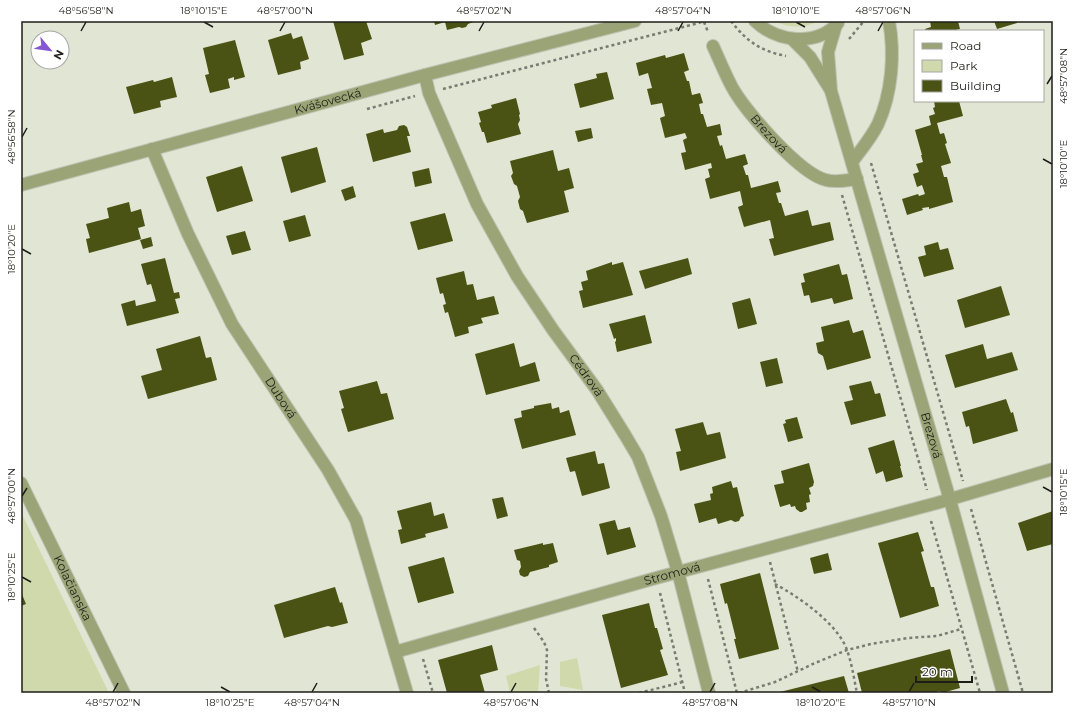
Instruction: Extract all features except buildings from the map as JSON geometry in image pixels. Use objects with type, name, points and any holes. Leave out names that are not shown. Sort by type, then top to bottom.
[{"type":"street","name":"Kvášovecká","points":[[21,185],[425,75],[635,21]]},
{"type":"street","points":[[755,21],[762,28],[776,35],[792,39],[808,38],[823,34],[838,23]]},
{"type":"street","points":[[852,162],[866,145],[878,123],[888,95],[892,60],[889,21]]},
{"type":"street","name":"Brezová","points":[[838,23],[828,52],[831,91],[950,500],[1003,693]]},
{"type":"street","name":"Brezová","points":[[792,39],[810,57],[831,91]]},
{"type":"street","name":"Brezová","points":[[713,46],[732,88],[745,107],[776,142],[799,163],[826,180],[838,181],[857,179]]},
{"type":"street","name":"Cédrová","points":[[425,75],[429,92],[440,120],[477,204],[517,276],[596,390],[638,457],[662,516],[709,693]]},
{"type":"street","name":"Dubová","points":[[152,150],[188,234],[232,324],[328,470],[356,520],[407,693]]},
{"type":"street","name":"Stromová","points":[[395,652],[656,578],[950,500],[1053,469]]},
{"type":"street","name":"Kolačianska","points":[[21,483],[124,693]]},
{"type":"path","points":[[866,145],[1023,693]]},
{"type":"path","points":[[838,181],[928,494],[930,518],[980,693]]},
{"type":"path","points":[[769,560],[798,672]]},
{"type":"path","points":[[704,566],[738,693],[775,682],[847,650],[871,644],[908,638],[937,636],[962,629]]},
{"type":"path","points":[[656,578],[685,693]]},
{"type":"path","points":[[776,584],[790,592],[834,627],[847,650],[857,693]]},
{"type":"path","points":[[532,626],[544,642],[547,650],[546,679],[549,693]]},
{"type":"path","points":[[420,644],[433,693]]},
{"type":"path","points":[[639,693],[683,682]]},
{"type":"green space","points":[[775,21],[818,21],[813,24],[796,27]]},
{"type":"green space","points":[[21,512],[109,693],[21,693]]},
{"type":"green space","points":[[577,658],[583,690],[560,686],[560,662]]},
{"type":"green space","points":[[540,665],[538,693],[510,693],[506,676]]}]
